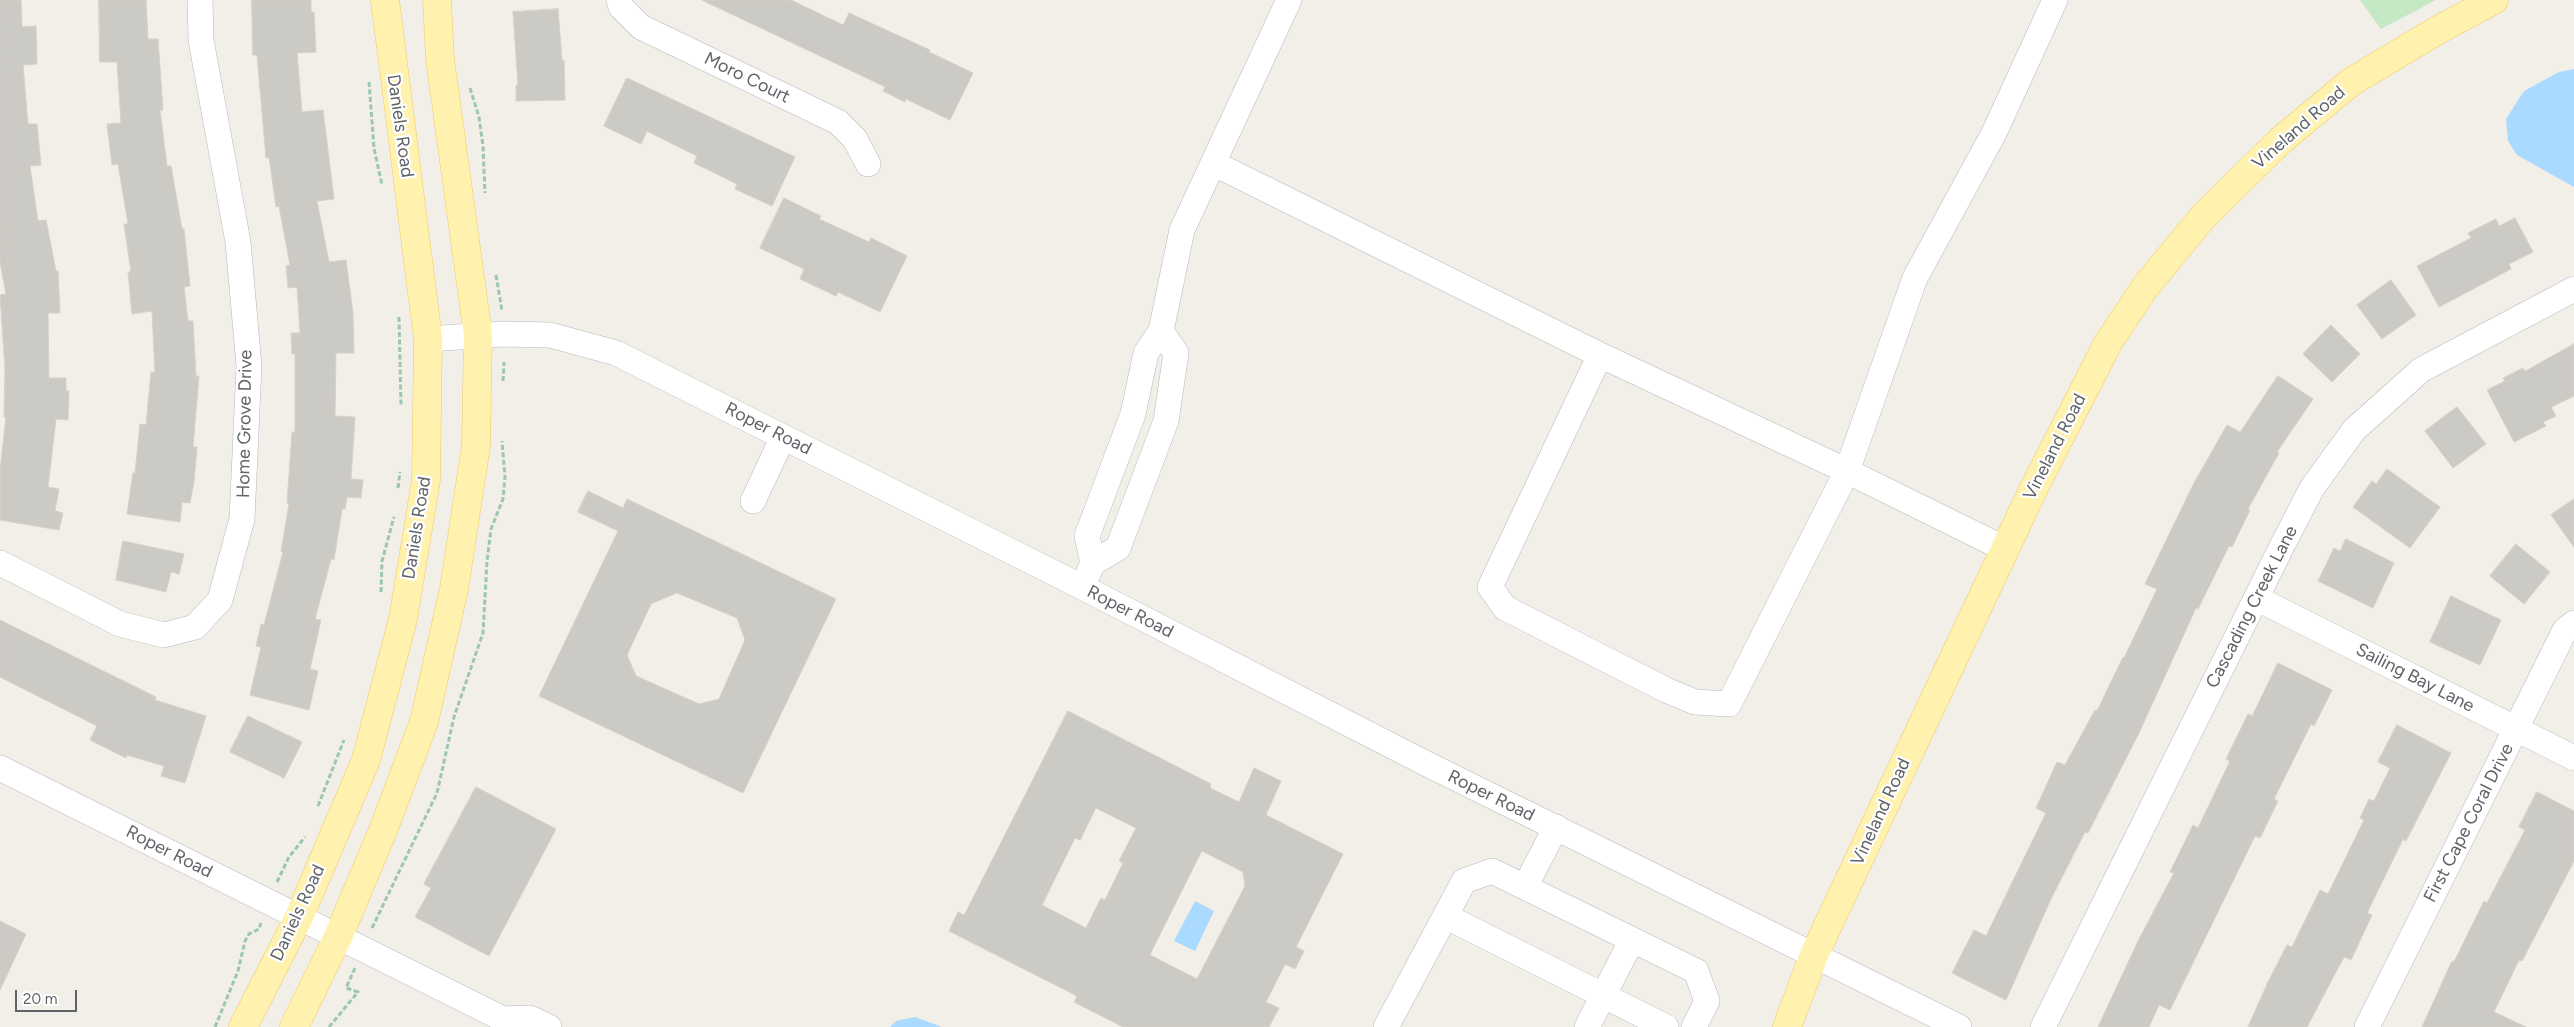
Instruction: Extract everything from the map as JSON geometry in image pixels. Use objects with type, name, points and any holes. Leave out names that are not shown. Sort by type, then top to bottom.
[{"type":"main road","name":"Daniels Road","points":[[243,1027],[298,917],[366,760],[403,619],[426,480],[428,339],[385,0]]},
{"type":"main road","points":[[294,1027],[338,937],[382,833],[424,722],[454,589],[476,446],[478,335],[440,59],[437,0]]},
{"type":"main road","name":"Vineland Road","points":[[1787,1027],[1814,955],[2005,549],[2108,343],[2146,286],[2203,217],[2280,140],[2351,82],[2438,30],[2494,0]]},
{"type":"street","name":"Home Grove Drive","points":[[0,564],[120,624],[164,635],[195,627],[220,600],[242,519],[249,366],[238,242],[201,40],[200,0]]},
{"type":"street","name":"Moro Court","points":[[619,0],[621,7],[641,27],[838,122],[855,139],[868,164]]},
{"type":"street","points":[[1093,563],[1087,536],[1133,414],[1146,353],[1162,330],[1182,230],[1290,0]]},
{"type":"street","points":[[1600,355],[1490,587],[1505,608],[1666,690],[1695,702],[1729,704],[1847,471],[1915,278],[1994,133],[2055,0]]},
{"type":"street","points":[[1213,162],[1600,355],[1847,471],[2005,549]]},
{"type":"street","name":"Cascading Creek Lane","points":[[2043,1027],[2312,488],[2354,430],[2421,370],[2574,289]]},
{"type":"street","points":[[1082,587],[1093,563],[1118,548],[1166,421],[1176,354],[1162,330]]},
{"type":"street","name":"Roper Road","points":[[428,339],[478,335],[550,335],[616,352],[1082,587],[1429,766],[1959,1027]]},
{"type":"street","points":[[1133,414],[1166,421]]},
{"type":"street","points":[[753,502],[783,437]]},
{"type":"street","name":"Sailing Bay Lane","points":[[2256,598],[2574,758]]},
{"type":"street","name":"First Cape Coral Drive","points":[[2367,1027],[2565,630],[2574,623]]},
{"type":"street","name":"Roper Road","points":[[0,768],[270,902],[506,1023]]},
{"type":"street","points":[[1525,887],[1556,827]]},
{"type":"street","points":[[1386,1027],[1464,881],[1492,871],[1696,971],[1707,1001],[1694,1027]]},
{"type":"street","points":[[1445,916],[1666,1027]]},
{"type":"street","points":[[1586,1027],[1632,940]]},
{"type":"street","points":[[506,1023],[530,1018],[549,1027]]},
{"type":"path","points":[[369,79],[374,148],[384,193]]},
{"type":"path","points":[[399,315],[401,412]]},
{"type":"path","points":[[397,493],[401,467]]},
{"type":"path","points":[[381,599],[382,561],[395,511]]},
{"type":"path","points":[[316,814],[323,788],[345,738]]},
{"type":"path","points":[[215,1027],[238,971],[249,934],[259,929],[285,865],[306,835]]},
{"type":"green space","points":[[2360,0],[2436,0],[2381,29]]},
{"type":"water","points":[[2574,69],[2574,187],[2517,155],[2508,141],[2506,119],[2524,91],[2559,72]]},
{"type":"water","points":[[1195,901],[1214,911],[1195,951],[1174,941]]},
{"type":"water","points":[[915,1017],[942,1027],[890,1027],[896,1021]]},
{"type":"building","points":[[0,0],[21,0],[22,27],[36,26],[37,64],[23,65],[28,124],[37,124],[41,165],[30,166],[38,221],[46,220],[56,271],[58,271],[60,313],[48,313],[49,378],[66,378],[66,391],[69,391],[68,420],[56,419],[48,487],[59,489],[55,511],[63,513],[59,530],[0,520],[0,470],[6,417],[4,417],[5,368],[0,295],[6,294],[0,262]]},
{"type":"building","points":[[99,0],[146,0],[148,39],[158,39],[163,110],[160,110],[167,166],[171,166],[182,229],[184,229],[190,286],[184,287],[188,321],[193,321],[196,376],[199,376],[193,447],[197,447],[194,482],[190,503],[182,502],[180,522],[127,514],[133,473],[135,473],[140,424],[146,425],[151,372],[155,372],[152,311],[132,314],[128,272],[131,272],[124,224],[128,224],[118,164],[112,165],[107,124],[121,123],[117,62],[100,62]]},
{"type":"building","points":[[252,0],[311,0],[311,12],[314,12],[316,52],[297,53],[302,112],[323,110],[334,199],[317,201],[329,262],[346,260],[353,313],[354,353],[336,353],[335,416],[355,417],[351,479],[363,480],[361,498],[347,497],[345,509],[342,509],[334,560],[331,559],[315,619],[321,620],[310,669],[318,671],[309,710],[250,695],[261,647],[256,646],[261,624],[264,625],[283,552],[281,551],[289,504],[287,503],[292,432],[295,432],[295,354],[292,354],[291,333],[300,333],[297,287],[288,288],[286,266],[290,265],[279,206],[276,207],[269,157],[266,158],[257,55],[253,55]]},
{"type":"building","points":[[702,0],[791,0],[843,25],[849,13],[930,50],[929,52],[973,73],[950,120],[906,99],[905,102],[883,91],[885,87]]},
{"type":"building","points":[[558,9],[562,60],[564,60],[565,100],[516,101],[516,85],[518,85],[513,12]]},
{"type":"building","points":[[627,78],[795,157],[772,206],[735,189],[737,184],[694,163],[697,156],[647,131],[641,144],[604,126]]},
{"type":"building","points":[[784,198],[821,216],[819,219],[869,242],[871,238],[907,256],[880,312],[838,292],[836,296],[800,279],[804,269],[760,248]]},
{"type":"building","points":[[2515,218],[2533,252],[2509,264],[2511,269],[2439,307],[2417,266],[2471,238],[2468,233],[2496,219],[2499,226]]},
{"type":"building","points":[[2391,280],[2416,315],[2382,339],[2357,305]]},
{"type":"building","points":[[2331,325],[2360,354],[2332,382],[2303,354]]},
{"type":"building","points":[[2574,344],[2574,396],[2551,407],[2556,416],[2543,422],[2546,426],[2514,442],[2487,390],[2505,381],[2503,378],[2523,368],[2525,371]]},
{"type":"building","points":[[2278,376],[2313,399],[2277,452],[2279,453],[2248,509],[2250,510],[2232,547],[2229,546],[2198,609],[2196,608],[2139,733],[2088,833],[2085,832],[2050,901],[2006,1000],[1952,973],[1974,930],[1986,936],[2046,813],[2036,808],[2057,762],[2065,765],[2095,710],[2097,711],[2124,658],[2157,589],[2145,584],[2194,483],[2227,425],[2240,432]]},
{"type":"building","points":[[2457,407],[2486,444],[2453,468],[2425,431]]},
{"type":"building","points":[[2387,469],[2440,507],[2410,548],[2353,507],[2372,481],[2376,484]]},
{"type":"building","points":[[588,491],[623,508],[627,499],[836,599],[743,793],[539,696],[618,531],[578,512]],"holes":[[[677,593],[737,618],[745,640],[719,699],[699,704],[636,676],[627,655],[651,604]]]},
{"type":"building","points":[[2574,499],[2574,547],[2551,515]]},
{"type":"building","points":[[2346,539],[2394,563],[2373,608],[2318,581],[2334,548],[2340,551]]},
{"type":"building","points":[[123,541],[184,554],[179,574],[171,572],[166,592],[116,580]]},
{"type":"building","points":[[2516,544],[2550,572],[2524,604],[2490,576]]},
{"type":"building","points":[[2451,596],[2501,620],[2480,665],[2430,642]]},
{"type":"building","points":[[0,620],[156,697],[155,700],[206,716],[185,783],[161,776],[164,766],[127,755],[126,758],[90,740],[97,726],[0,677]]},
{"type":"building","points":[[2278,663],[2332,690],[2314,726],[2311,724],[2274,799],[2278,801],[2260,838],[2255,836],[2170,1010],[2159,1005],[2149,1027],[2098,1027],[2139,939],[2174,873],[2170,872],[2193,825],[2198,828],[2230,761],[2226,759],[2248,714],[2252,716]]},
{"type":"building","points":[[1068,711],[1211,784],[1210,788],[1239,802],[1254,768],[1281,781],[1266,815],[1343,854],[1296,947],[1304,951],[1295,969],[1285,964],[1266,1002],[1279,1008],[1269,1027],[1123,1027],[1074,1002],[1077,996],[949,931],[958,912],[964,915]],"holes":[[[1096,808],[1136,828],[1119,861],[1123,863],[1105,900],[1101,898],[1086,928],[1042,905],[1075,838],[1080,840]],[[1202,851],[1243,872],[1245,886],[1197,979],[1150,955]]]},
{"type":"building","points":[[248,716],[302,742],[284,778],[230,752]]},
{"type":"building","points":[[2397,725],[2451,753],[2406,841],[2403,839],[2367,913],[2372,915],[2351,960],[2344,957],[2307,1027],[2248,1027],[2287,945],[2292,947],[2320,890],[2328,894],[2364,820],[2360,818],[2369,799],[2374,801],[2390,768],[2378,762]]},
{"type":"building","points":[[476,787],[556,829],[489,956],[415,917],[431,888],[424,884]]},
{"type":"building","points":[[2537,792],[2574,811],[2574,861],[2522,961],[2519,960],[2494,1012],[2526,1027],[2422,1027],[2452,961],[2454,962],[2484,901],[2487,903],[2525,830],[2519,827]]},
{"type":"building","points":[[0,921],[26,934],[0,990]]}]
